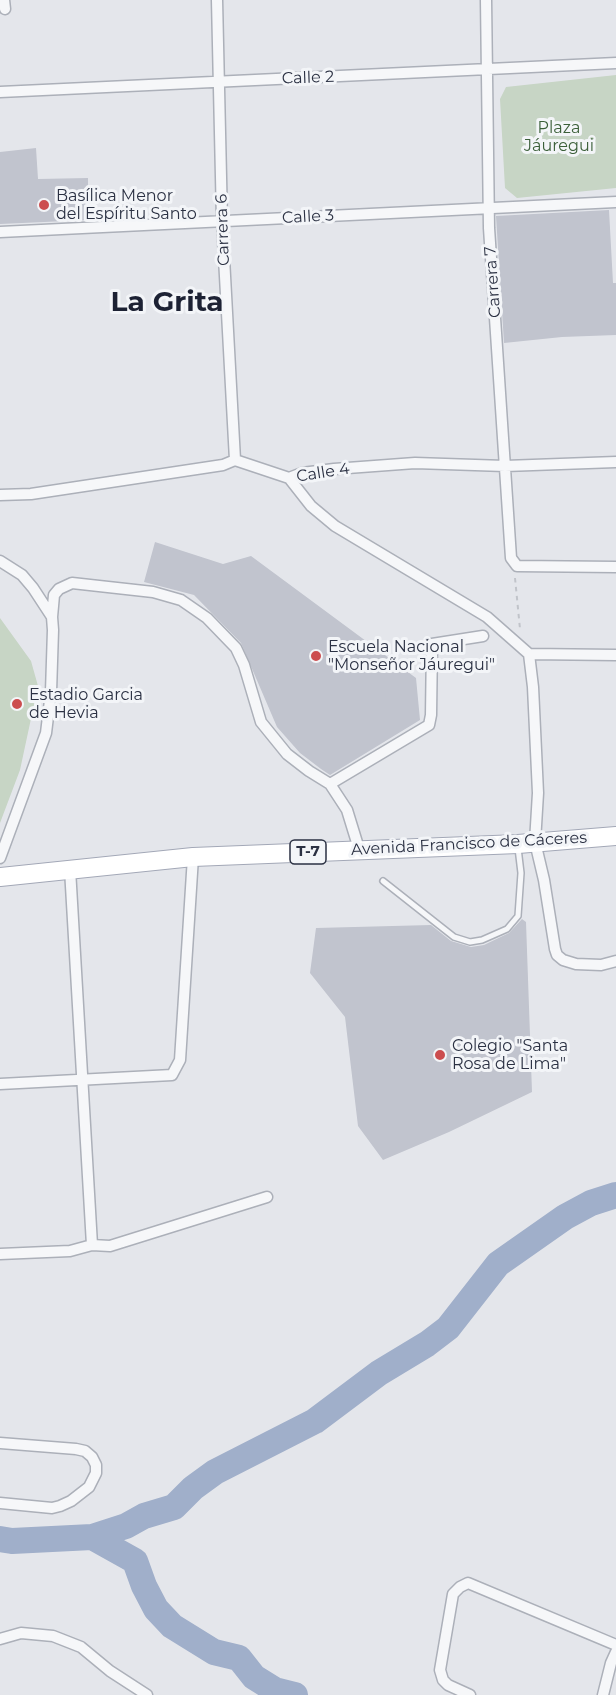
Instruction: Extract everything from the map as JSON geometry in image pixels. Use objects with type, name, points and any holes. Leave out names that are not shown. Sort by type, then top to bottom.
[{"type":"main road","name":"Avenida Francisco de Cáceres","points":[[0,877],[193,857],[526,843],[616,836]]},
{"type":"street","name":"Carrera 6","points":[[217,0],[222,220],[235,460]]},
{"type":"street","name":"Carrera 7","points":[[486,0],[488,209],[513,563]]},
{"type":"street","name":"Calle 2","points":[[0,92],[616,63]]},
{"type":"street","name":"Calle 3","points":[[0,232],[616,202]]},
{"type":"street","name":"Calle 4","points":[[235,460],[288,478],[303,473],[415,463],[505,465],[616,462]]},
{"type":"street","points":[[0,495],[54,491],[223,465],[235,460]]},
{"type":"street","points":[[288,478],[311,506],[335,526],[487,617],[526,651],[533,687],[538,793],[526,843],[557,955],[563,960],[576,964],[602,964],[616,961]]},
{"type":"street","points":[[0,561],[22,575],[52,617]]},
{"type":"street","points":[[513,563],[517,566],[616,567]]},
{"type":"street","points":[[0,858],[46,733],[51,692],[54,595],[59,589],[72,583],[153,592],[181,600],[207,618],[236,648],[244,665],[261,723],[287,754],[330,784],[347,810],[359,849]]},
{"type":"street","points":[[330,784],[429,725],[432,644],[483,636]]},
{"type":"street","points":[[526,651],[616,655]]},
{"type":"street","points":[[0,1084],[172,1075],[180,1060],[193,857]]},
{"type":"street","points":[[70,869],[92,1245]]},
{"type":"street","points":[[0,1254],[70,1251],[92,1245],[110,1246],[267,1197]]},
{"type":"street","points":[[0,1443],[85,1451],[96,1465],[96,1473],[89,1487],[71,1501],[60,1506],[52,1508],[0,1503]]},
{"type":"street","points":[[470,1695],[448,1685],[443,1680],[440,1670],[453,1594],[468,1583],[616,1645]]},
{"type":"street","points":[[0,1639],[21,1633],[53,1636],[81,1647],[110,1671],[147,1695]]},
{"type":"street","points":[[603,1695],[616,1653]]},
{"type":"lane","points":[[383,881],[454,937],[470,942],[482,940],[507,929],[519,916],[521,873],[526,843]]},
{"type":"path","points":[[513,563],[526,651]]},
{"type":"green space","name":"Plaza Jáuregui","points":[[616,75],[616,188],[517,198],[505,188],[500,99],[506,87]]},
{"type":"green space","name":"Estadio Garcia de Hevia","points":[[0,618],[31,661],[38,686],[20,770],[0,823]]},
{"type":"building","name":"Basílica Menor del Espíritu Santo","points":[[36,148],[38,179],[88,178],[88,220],[0,224],[0,152]]},
{"type":"building","points":[[609,210],[613,283],[616,283],[616,335],[562,337],[504,343],[496,216]]},
{"type":"building","name":"Escuela Nacional \"Monseñor Jáuregui\"","points":[[155,542],[223,564],[251,556],[416,678],[420,720],[330,775],[321,769],[300,753],[277,727],[241,643],[194,595],[144,582]]},
{"type":"building","name":"Colegio \"Santa Rosa de Lima\"","points":[[522,919],[526,922],[532,1092],[449,1132],[383,1160],[358,1126],[345,1017],[310,973],[316,928],[431,925],[451,941],[471,947],[484,945],[509,933]]},
{"type":"waterway","points":[[0,1539],[12,1541],[92,1537],[126,1526],[144,1516],[174,1507],[193,1488],[215,1472],[315,1421],[379,1373],[427,1344],[448,1328],[498,1264],[565,1217],[591,1203],[616,1195]]},
{"type":"waterway","points":[[92,1537],[135,1561],[156,1609],[172,1626],[214,1652],[239,1658],[254,1677],[275,1690],[295,1695]]},
{"type":"place","name":"Basílica Menor del Espíritu Santo","points":[[44,205]]},
{"type":"place","name":"Escuela Nacional \"Monseñor Jáuregui\"","points":[[316,656]]},
{"type":"place","name":"Estadio Garcia de Hevia","points":[[17,704]]},
{"type":"place","name":"Colegio \"Santa Rosa de Lima\"","points":[[440,1055]]},
{"type":"district","name":"La Grita","points":[[167,303]]}]
